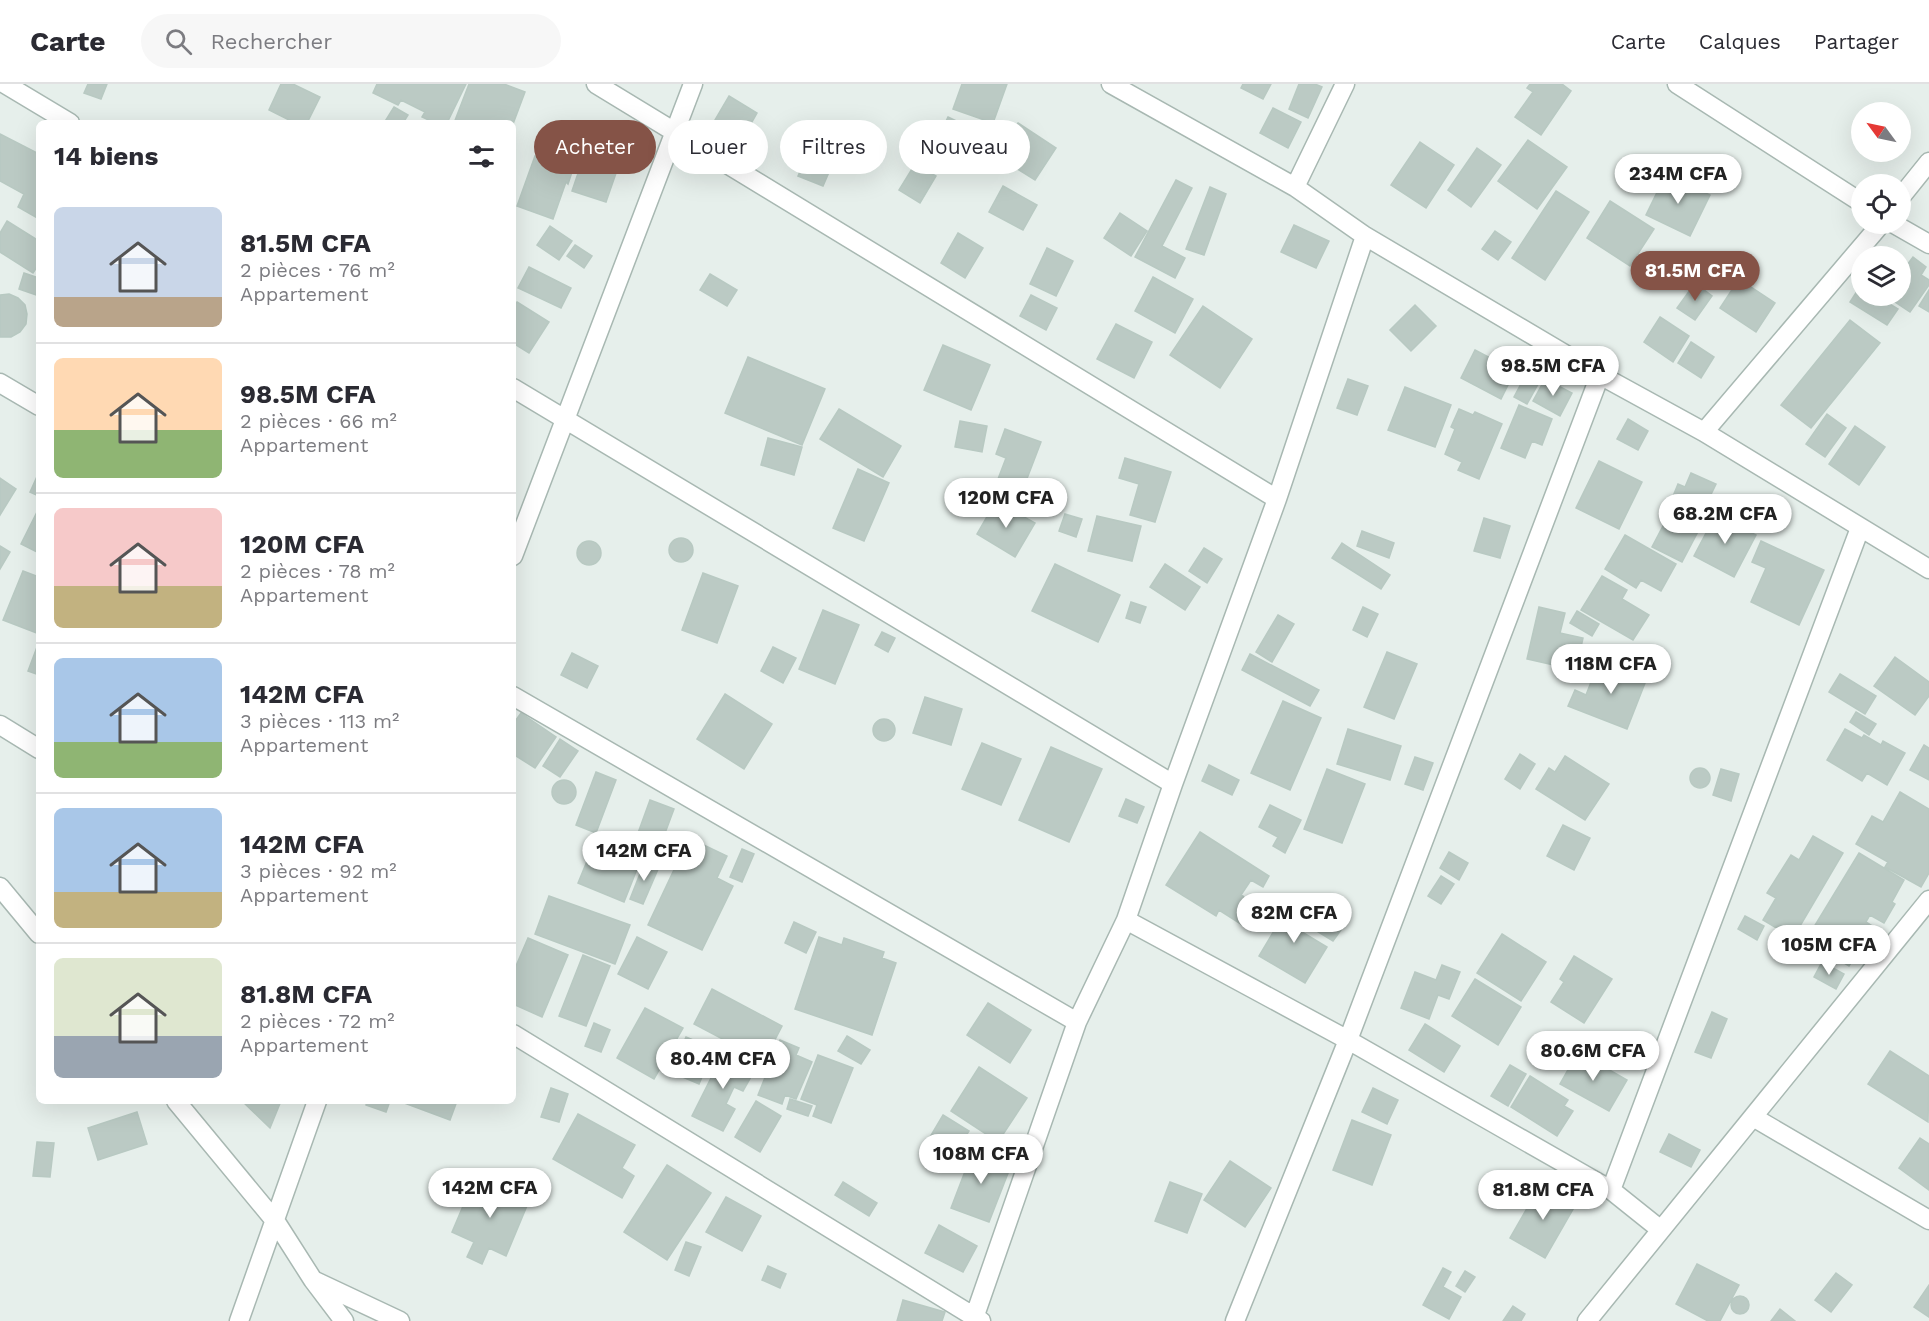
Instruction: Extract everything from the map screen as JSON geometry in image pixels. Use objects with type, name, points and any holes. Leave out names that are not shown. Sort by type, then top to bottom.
[{"type":"street","points":[[5,84],[65,120]]},
{"type":"street","points":[[596,84],[668,126]]},
{"type":"street","points":[[680,120],[693,84]]},
{"type":"street","points":[[1111,84],[1295,187],[1365,236],[1600,375],[1704,432],[1929,569]]},
{"type":"street","points":[[1295,187],[1345,84]]},
{"type":"street","points":[[1677,84],[1851,196]]},
{"type":"street","points":[[516,548],[668,152]]},
{"type":"street","points":[[1911,184],[1929,162]]},
{"type":"street","points":[[746,174],[1277,499]]},
{"type":"street","points":[[1704,432],[1872,234]]},
{"type":"street","points":[[1911,234],[1929,244]]},
{"type":"street","points":[[516,1036],[976,1320],[1077,1022],[1126,920],[1277,499],[1365,236]]},
{"type":"street","points":[[1235,1321],[1348,1040],[1600,375]]},
{"type":"street","points":[[0,382],[36,404]]},
{"type":"street","points":[[516,390],[1173,784]]},
{"type":"street","points":[[1611,1191],[1860,528]]},
{"type":"street","points":[[516,698],[1077,1022]]},
{"type":"street","points":[[0,725],[36,747]]},
{"type":"street","points":[[0,887],[36,930]]},
{"type":"street","points":[[1587,1321],[1929,900]]},
{"type":"street","points":[[1126,920],[1348,1040],[1611,1191],[1661,1230]]},
{"type":"street","points":[[178,1104],[276,1222],[313,1280],[344,1321]]},
{"type":"street","points":[[239,1321],[316,1104]]},
{"type":"street","points":[[1753,1117],[1929,1220]]},
{"type":"street","points":[[313,1280],[400,1321]]},
{"type":"building","points":[[88,84],[107,84],[101,99],[84,93]]},
{"type":"building","points":[[281,84],[293,84],[320,97],[308,120],[289,120],[269,110]]},
{"type":"building","points":[[377,84],[466,84],[448,120],[428,120],[422,117],[425,112],[401,100],[398,105],[373,93]]},
{"type":"building","points":[[469,84],[504,84],[525,92],[514,120],[455,120]]},
{"type":"building","points":[[962,84],[1007,84],[994,120],[984,120],[953,109]]},
{"type":"building","points":[[1243,84],[1271,84],[1263,99],[1241,88]]},
{"type":"building","points":[[1299,84],[1315,84],[1322,87],[1308,118],[1289,109]]},
{"type":"building","points":[[1530,84],[1562,84],[1571,91],[1541,135],[1515,117],[1533,92],[1527,88]]},
{"type":"building","points":[[729,96],[757,113],[753,120],[715,120]]},
{"type":"building","points":[[394,107],[408,115],[405,120],[386,120]]},
{"type":"building","points":[[1273,108],[1301,122],[1288,148],[1260,133]]},
{"type":"building","points":[[1030,131],[1056,148],[1035,180],[1026,174],[1030,174]]},
{"type":"building","points":[[0,134],[36,152],[36,217],[18,207],[24,194],[0,181]]},
{"type":"building","points":[[1528,140],[1567,167],[1537,209],[1498,181]]},
{"type":"building","points":[[1420,142],[1454,165],[1426,208],[1391,185]]},
{"type":"building","points":[[1477,148],[1501,165],[1471,207],[1448,190]]},
{"type":"building","points":[[534,159],[534,174],[571,174],[568,184],[566,182],[553,219],[517,206]]},
{"type":"building","points":[[578,174],[616,174],[606,202],[572,191]]},
{"type":"building","points":[[799,174],[828,174],[823,186],[798,176]]},
{"type":"building","points":[[909,174],[936,176],[920,203],[899,190]]},
{"type":"building","points":[[1666,174],[1710,195],[1690,236],[1646,215]]},
{"type":"building","points":[[1176,180],[1192,188],[1162,246],[1185,258],[1175,278],[1135,257]]},
{"type":"building","points":[[1003,186],[1037,205],[1023,230],[989,212]]},
{"type":"building","points":[[1210,187],[1226,194],[1204,255],[1186,249]]},
{"type":"building","points":[[1556,191],[1589,212],[1545,280],[1512,258]]},
{"type":"building","points":[[1610,201],[1654,229],[1630,266],[1587,238]]},
{"type":"building","points":[[1120,213],[1147,231],[1131,256],[1104,238]]},
{"type":"building","points":[[7,221],[36,239],[36,268],[33,273],[0,252],[0,233]]},
{"type":"building","points":[[1294,225],[1329,241],[1316,268],[1281,252]]},
{"type":"building","points":[[550,226],[572,241],[559,260],[537,245]]},
{"type":"building","points":[[1495,231],[1511,242],[1498,260],[1482,249]]},
{"type":"building","points":[[958,233],[983,248],[965,278],[941,263]]},
{"type":"building","points":[[575,245],[592,256],[584,268],[567,256]]},
{"type":"building","points":[[1047,248],[1073,261],[1056,296],[1030,284]]},
{"type":"building","points":[[1913,257],[1926,267],[1921,275],[1929,280],[1929,285],[1910,312],[1901,306],[1911,306],[1911,260]]},
{"type":"building","points":[[529,267],[571,288],[561,308],[518,288]]},
{"type":"building","points":[[24,273],[36,277],[36,295],[19,289]]},
{"type":"building","points":[[710,274],[737,290],[727,306],[700,290]]},
{"type":"building","points":[[1153,277],[1193,299],[1175,333],[1135,311]]},
{"type":"building","points":[[1739,279],[1775,303],[1756,332],[1720,308]]},
{"type":"building","points":[[1695,283],[1712,296],[1695,320],[1677,308]]},
{"type":"building","points":[[1929,290],[1929,312],[1919,306]]},
{"type":"building","points":[[9,294],[18,298],[25,305],[26,324],[20,332],[11,337],[0,337],[0,295]]},
{"type":"building","points":[[1031,295],[1057,308],[1046,330],[1020,316]]},
{"type":"building","points":[[516,304],[549,322],[529,353],[516,345]]},
{"type":"building","points":[[1415,305],[1436,326],[1411,351],[1390,330]]},
{"type":"building","points":[[1203,306],[1252,339],[1220,388],[1170,355]]},
{"type":"building","points":[[1856,306],[1893,306],[1898,309],[1887,325]]},
{"type":"building","points":[[1660,317],[1689,336],[1673,362],[1644,342]]},
{"type":"building","points":[[1850,320],[1880,343],[1811,428],[1781,405]]},
{"type":"building","points":[[1116,324],[1152,342],[1134,378],[1097,359]]},
{"type":"building","points":[[1691,342],[1714,357],[1701,378],[1678,363]]},
{"type":"building","points":[[943,345],[990,365],[971,410],[924,390]]},
{"type":"building","points":[[1475,350],[1515,371],[1501,399],[1461,378]]},
{"type":"building","points":[[748,357],[825,389],[802,445],[725,413]]},
{"type":"building","points":[[1529,369],[1542,377],[1527,404],[1514,397]]},
{"type":"building","points":[[1348,379],[1368,386],[1357,415],[1337,408]]},
{"type":"building","points":[[1545,379],[1572,393],[1560,416],[1533,401]]},
{"type":"building","points":[[1405,387],[1451,405],[1435,447],[1388,430]]},
{"type":"building","points":[[1519,405],[1552,419],[1542,445],[1532,441],[1525,458],[1501,448]]},
{"type":"building","points":[[839,409],[901,446],[883,477],[820,439]]},
{"type":"building","points":[[1459,409],[1473,415],[1475,412],[1502,424],[1479,479],[1458,470],[1462,462],[1445,454],[1455,429],[1451,427]]},
{"type":"building","points":[[1827,414],[1846,428],[1825,457],[1806,444]]},
{"type":"building","points":[[1628,419],[1648,431],[1638,450],[1617,439]]},
{"type":"building","points":[[960,421],[987,426],[982,452],[955,447]]},
{"type":"building","points":[[1855,426],[1885,447],[1859,485],[1829,464]]},
{"type":"building","points":[[1005,429],[1041,442],[1023,489],[998,479],[1006,458],[996,454]]},
{"type":"building","points":[[768,438],[802,447],[794,475],[761,465]]},
{"type":"building","points":[[1125,458],[1171,472],[1155,522],[1130,515],[1139,484],[1119,478]]},
{"type":"building","points":[[1599,461],[1642,482],[1619,529],[1576,508]]},
{"type":"building","points":[[858,469],[889,483],[864,541],[833,528]]},
{"type":"building","points":[[1691,473],[1716,484],[1701,515],[1671,501],[1678,484],[1685,487]]},
{"type":"building","points":[[0,478],[16,489],[0,515]]},
{"type":"building","points":[[36,479],[36,495],[30,492]]},
{"type":"building","points":[[996,501],[1035,523],[1015,557],[977,534]]},
{"type":"building","points":[[1673,507],[1703,522],[1682,562],[1652,547]]},
{"type":"building","points":[[36,514],[36,552],[21,544]]},
{"type":"building","points":[[1065,514],[1082,519],[1076,537],[1059,531]]},
{"type":"building","points":[[1716,514],[1756,535],[1734,577],[1694,556]]},
{"type":"building","points":[[1097,516],[1141,526],[1132,561],[1088,551]]},
{"type":"building","points":[[1484,518],[1510,526],[1500,558],[1474,551]]},
{"type":"building","points":[[1362,531],[1394,543],[1389,558],[1357,546]]},
{"type":"building","points":[[1625,535],[1676,564],[1661,591],[1641,580],[1636,588],[1605,569]]},
{"type":"building","points":[[681,538],[689,542],[693,550],[689,558],[681,562],[673,558],[669,550],[673,542]]},
{"type":"building","points":[[589,541],[598,544],[601,553],[598,562],[589,565],[580,562],[577,553],[580,544]]},
{"type":"building","points":[[1761,541],[1824,570],[1799,625],[1751,602],[1766,568],[1752,562]]},
{"type":"building","points":[[1342,543],[1390,575],[1381,589],[1332,558]]},
{"type":"building","points":[[0,546],[10,552],[0,569]]},
{"type":"building","points":[[1204,548],[1222,559],[1207,583],[1189,571]]},
{"type":"building","points":[[1055,564],[1120,595],[1098,642],[1032,611]]},
{"type":"building","points":[[1165,564],[1200,587],[1185,610],[1150,587]]},
{"type":"building","points":[[23,571],[36,576],[36,633],[3,620]]},
{"type":"building","points":[[703,573],[738,586],[717,643],[682,630]]},
{"type":"building","points":[[1602,576],[1627,590],[1622,599],[1649,615],[1633,640],[1581,610]]},
{"type":"building","points":[[1131,602],[1146,607],[1140,623],[1126,618]]},
{"type":"building","points":[[1363,607],[1378,614],[1367,637],[1353,630]]},
{"type":"building","points":[[1539,607],[1565,613],[1560,633],[1583,638],[1576,670],[1527,659]]},
{"type":"building","points":[[823,610],[859,625],[835,684],[799,669]]},
{"type":"building","points":[[1577,611],[1599,624],[1592,636],[1570,623]]},
{"type":"building","points":[[1278,615],[1294,624],[1272,662],[1256,652]]},
{"type":"building","points":[[882,632],[895,638],[888,652],[875,645]]},
{"type":"building","points":[[773,647],[796,658],[783,683],[761,671]]},
{"type":"building","points":[[36,650],[36,674],[28,671]]},
{"type":"building","points":[[1387,652],[1417,664],[1394,719],[1364,707]]},
{"type":"building","points":[[572,653],[598,666],[587,688],[561,675]]},
{"type":"building","points":[[1250,654],[1319,690],[1310,706],[1242,670]]},
{"type":"building","points":[[1895,657],[1929,682],[1929,696],[1915,715],[1874,686]]},
{"type":"building","points":[[1600,659],[1647,678],[1627,729],[1568,706],[1575,690],[1586,695]]},
{"type":"building","points":[[1840,674],[1876,696],[1865,714],[1829,692]]},
{"type":"building","points":[[725,694],[772,724],[744,769],[697,739]]},
{"type":"building","points":[[925,697],[962,709],[951,745],[913,733]]},
{"type":"building","points":[[1283,701],[1321,718],[1290,790],[1251,773]]},
{"type":"building","points":[[1856,712],[1876,724],[1869,735],[1850,722]]},
{"type":"building","points":[[521,713],[556,737],[535,768],[516,756],[516,720]]},
{"type":"building","points":[[884,719],[892,722],[895,730],[892,738],[884,741],[876,738],[873,730],[876,722]]},
{"type":"building","points":[[1348,729],[1401,746],[1390,780],[1337,764]]},
{"type":"building","points":[[1845,729],[1862,738],[1864,735],[1881,745],[1883,741],[1905,753],[1887,785],[1867,773],[1862,781],[1827,760]]},
{"type":"building","points":[[560,739],[578,751],[560,777],[543,766]]},
{"type":"building","points":[[982,743],[1021,759],[1001,805],[962,789]]},
{"type":"building","points":[[1924,745],[1929,748],[1929,780],[1910,770]]},
{"type":"building","points":[[1051,747],[1102,769],[1069,842],[1019,820]]},
{"type":"building","points":[[1520,754],[1535,764],[1520,789],[1505,779]]},
{"type":"building","points":[[1565,756],[1609,784],[1585,820],[1536,789],[1549,768],[1555,772]]},
{"type":"building","points":[[1415,757],[1433,763],[1423,790],[1405,784]]},
{"type":"building","points":[[1209,765],[1239,780],[1232,795],[1202,781]]},
{"type":"building","points":[[1700,768],[1707,771],[1710,778],[1707,785],[1700,788],[1693,785],[1690,778],[1693,771]]},
{"type":"building","points":[[1327,769],[1365,784],[1342,843],[1304,829]]},
{"type":"building","points":[[1721,769],[1739,774],[1731,801],[1713,795]]},
{"type":"building","points":[[596,772],[616,780],[596,833],[576,825]]},
{"type":"building","points":[[564,780],[569,781],[575,787],[575,797],[569,803],[564,804],[559,803],[553,797],[552,792],[553,787],[559,781]]},
{"type":"building","points":[[1900,792],[1929,809],[1929,873],[1921,887],[1885,867],[1888,862],[1856,844],[1872,816],[1883,822]]},
{"type":"building","points":[[1126,799],[1144,807],[1137,823],[1119,816]]},
{"type":"building","points":[[650,800],[674,809],[658,852],[634,844]]},
{"type":"building","points":[[1270,805],[1301,820],[1285,853],[1273,846],[1278,837],[1259,827]]},
{"type":"building","points":[[1563,825],[1590,838],[1574,870],[1547,856]]},
{"type":"building","points":[[1200,832],[1269,876],[1263,887],[1251,880],[1241,895],[1261,907],[1247,928],[1219,910],[1216,916],[1166,885]]},
{"type":"building","points":[[1813,836],[1843,853],[1793,938],[1763,920],[1776,898],[1767,893],[1791,855],[1799,860]]},
{"type":"building","points":[[597,837],[643,854],[624,902],[578,883]]},
{"type":"building","points":[[689,838],[727,856],[717,878],[733,886],[702,950],[648,925]]},
{"type":"building","points":[[742,849],[754,854],[742,882],[730,877]]},
{"type":"building","points":[[1449,852],[1468,863],[1459,880],[1440,868]]},
{"type":"building","points":[[1859,853],[1904,880],[1892,902],[1895,904],[1884,923],[1870,915],[1866,922],[1880,931],[1867,952],[1860,948],[1849,966],[1806,940]]},
{"type":"building","points":[[645,861],[659,867],[643,904],[630,899]]},
{"type":"building","points":[[1441,876],[1454,884],[1441,904],[1428,896]]},
{"type":"building","points":[[549,896],[630,925],[615,964],[535,934]]},
{"type":"building","points":[[1293,899],[1314,912],[1302,932],[1327,947],[1305,983],[1259,956]]},
{"type":"building","points":[[1745,916],[1764,926],[1757,940],[1738,929]]},
{"type":"building","points":[[1323,918],[1341,930],[1333,941],[1315,930]]},
{"type":"building","points":[[794,922],[816,932],[806,953],[785,943]]},
{"type":"building","points":[[1502,934],[1546,962],[1521,1001],[1477,973]]},
{"type":"building","points":[[637,937],[667,952],[648,989],[618,974]]},
{"type":"building","points":[[819,937],[842,945],[844,938],[884,952],[882,958],[896,963],[872,1035],[795,1009]]},
{"type":"building","points":[[528,938],[568,955],[542,1017],[516,1005],[516,966]]},
{"type":"building","points":[[583,955],[610,966],[586,1026],[559,1016]]},
{"type":"building","points":[[1574,956],[1612,979],[1584,1023],[1551,1002],[1564,982],[1560,979]]},
{"type":"building","points":[[1822,962],[1844,974],[1836,989],[1814,977]]},
{"type":"building","points":[[1442,965],[1460,972],[1449,999],[1438,995],[1429,1019],[1401,1008],[1415,972],[1436,980]]},
{"type":"building","points":[[1475,979],[1521,1007],[1498,1045],[1452,1016]]},
{"type":"building","points":[[712,989],[782,1026],[764,1061],[694,1024]]},
{"type":"building","points":[[988,1003],[1031,1030],[1010,1063],[967,1035]]},
{"type":"building","points":[[645,1008],[683,1028],[654,1079],[617,1058]]},
{"type":"building","points":[[1712,1012],[1727,1019],[1711,1058],[1695,1052]]},
{"type":"building","points":[[594,1023],[610,1030],[601,1052],[585,1046]]},
{"type":"building","points":[[1425,1024],[1460,1046],[1444,1072],[1409,1050]]},
{"type":"building","points":[[847,1036],[870,1050],[861,1064],[838,1051]]},
{"type":"building","points":[[686,1037],[714,1049],[699,1084],[671,1072]]},
{"type":"building","points":[[780,1040],[799,1048],[796,1055],[812,1062],[796,1099],[785,1095],[782,1104],[758,1095]]},
{"type":"building","points":[[725,1050],[757,1066],[743,1091],[734,1087],[726,1104],[735,1109],[723,1131],[692,1116]]},
{"type":"building","points":[[1890,1051],[1929,1076],[1928,1122],[1868,1084]]},
{"type":"building","points":[[1578,1052],[1627,1080],[1609,1111],[1560,1084]]},
{"type":"building","points":[[818,1055],[853,1068],[831,1123],[813,1116],[817,1105],[801,1099]]},
{"type":"building","points":[[1510,1065],[1526,1074],[1508,1106],[1491,1096]]},
{"type":"building","points":[[979,1067],[1027,1098],[998,1142],[951,1111]]},
{"type":"building","points":[[1530,1076],[1568,1100],[1564,1106],[1573,1111],[1557,1136],[1511,1107]]},
{"type":"building","points":[[551,1088],[568,1094],[559,1122],[541,1117]]},
{"type":"building","points":[[1373,1088],[1398,1100],[1387,1124],[1362,1112]]},
{"type":"building","points":[[790,1099],[812,1106],[808,1116],[787,1109]]},
{"type":"building","points":[[756,1101],[781,1116],[760,1152],[735,1137]]},
{"type":"building","points":[[245,1104],[280,1104],[270,1128]]},
{"type":"building","points":[[366,1104],[389,1104],[386,1112]]},
{"type":"building","points":[[407,1104],[456,1104],[450,1120]]},
{"type":"building","points":[[137,1112],[147,1144],[98,1160],[88,1128]]},
{"type":"building","points":[[578,1114],[635,1145],[622,1168],[634,1176],[622,1198],[553,1159]]},
{"type":"building","points":[[943,1115],[969,1131],[955,1153],[930,1137]]},
{"type":"building","points":[[1352,1120],[1391,1135],[1372,1185],[1333,1170]]},
{"type":"building","points":[[1669,1134],[1700,1150],[1691,1167],[1660,1152]]},
{"type":"building","points":[[1920,1138],[1929,1144],[1929,1190],[1899,1168]]},
{"type":"building","points":[[37,1142],[54,1143],[50,1177],[33,1176]]},
{"type":"building","points":[[974,1148],[1012,1163],[989,1222],[951,1208]]},
{"type":"building","points":[[1230,1161],[1271,1188],[1245,1227],[1204,1200]]},
{"type":"building","points":[[667,1165],[711,1193],[667,1260],[624,1232]]},
{"type":"building","points":[[475,1178],[529,1201],[506,1256],[489,1248],[482,1264],[467,1257],[474,1242],[452,1232]]},
{"type":"building","points":[[843,1182],[877,1203],[869,1216],[835,1195]]},
{"type":"building","points":[[1170,1182],[1202,1194],[1187,1233],[1155,1221]]},
{"type":"building","points":[[1541,1184],[1576,1204],[1545,1258],[1510,1238]]},
{"type":"building","points":[[726,1197],[761,1216],[742,1251],[706,1232]]},
{"type":"building","points":[[939,1225],[977,1246],[963,1272],[925,1253]]},
{"type":"building","points":[[686,1242],[701,1247],[689,1276],[675,1270]]},
{"type":"building","points":[[1697,1264],[1739,1285],[1720,1321],[1708,1321],[1676,1304]]},
{"type":"building","points":[[768,1266],[786,1274],[780,1288],[762,1280]]},
{"type":"building","points":[[1443,1268],[1451,1272],[1443,1287],[1461,1297],[1449,1319],[1423,1305]]},
{"type":"building","points":[[1465,1271],[1475,1277],[1465,1292],[1456,1286]]},
{"type":"building","points":[[1836,1273],[1852,1285],[1831,1312],[1815,1300]]},
{"type":"building","points":[[1929,1285],[1929,1317],[1914,1307]]},
{"type":"building","points":[[1740,1296],[1746,1299],[1749,1305],[1746,1311],[1740,1314],[1734,1311],[1731,1305],[1734,1299]]},
{"type":"building","points":[[903,1300],[945,1312],[942,1321],[897,1321]]},
{"type":"building","points":[[1513,1306],[1525,1314],[1521,1321],[1503,1321]]},
{"type":"building","points":[[1780,1309],[1795,1321],[1771,1321]]}]
